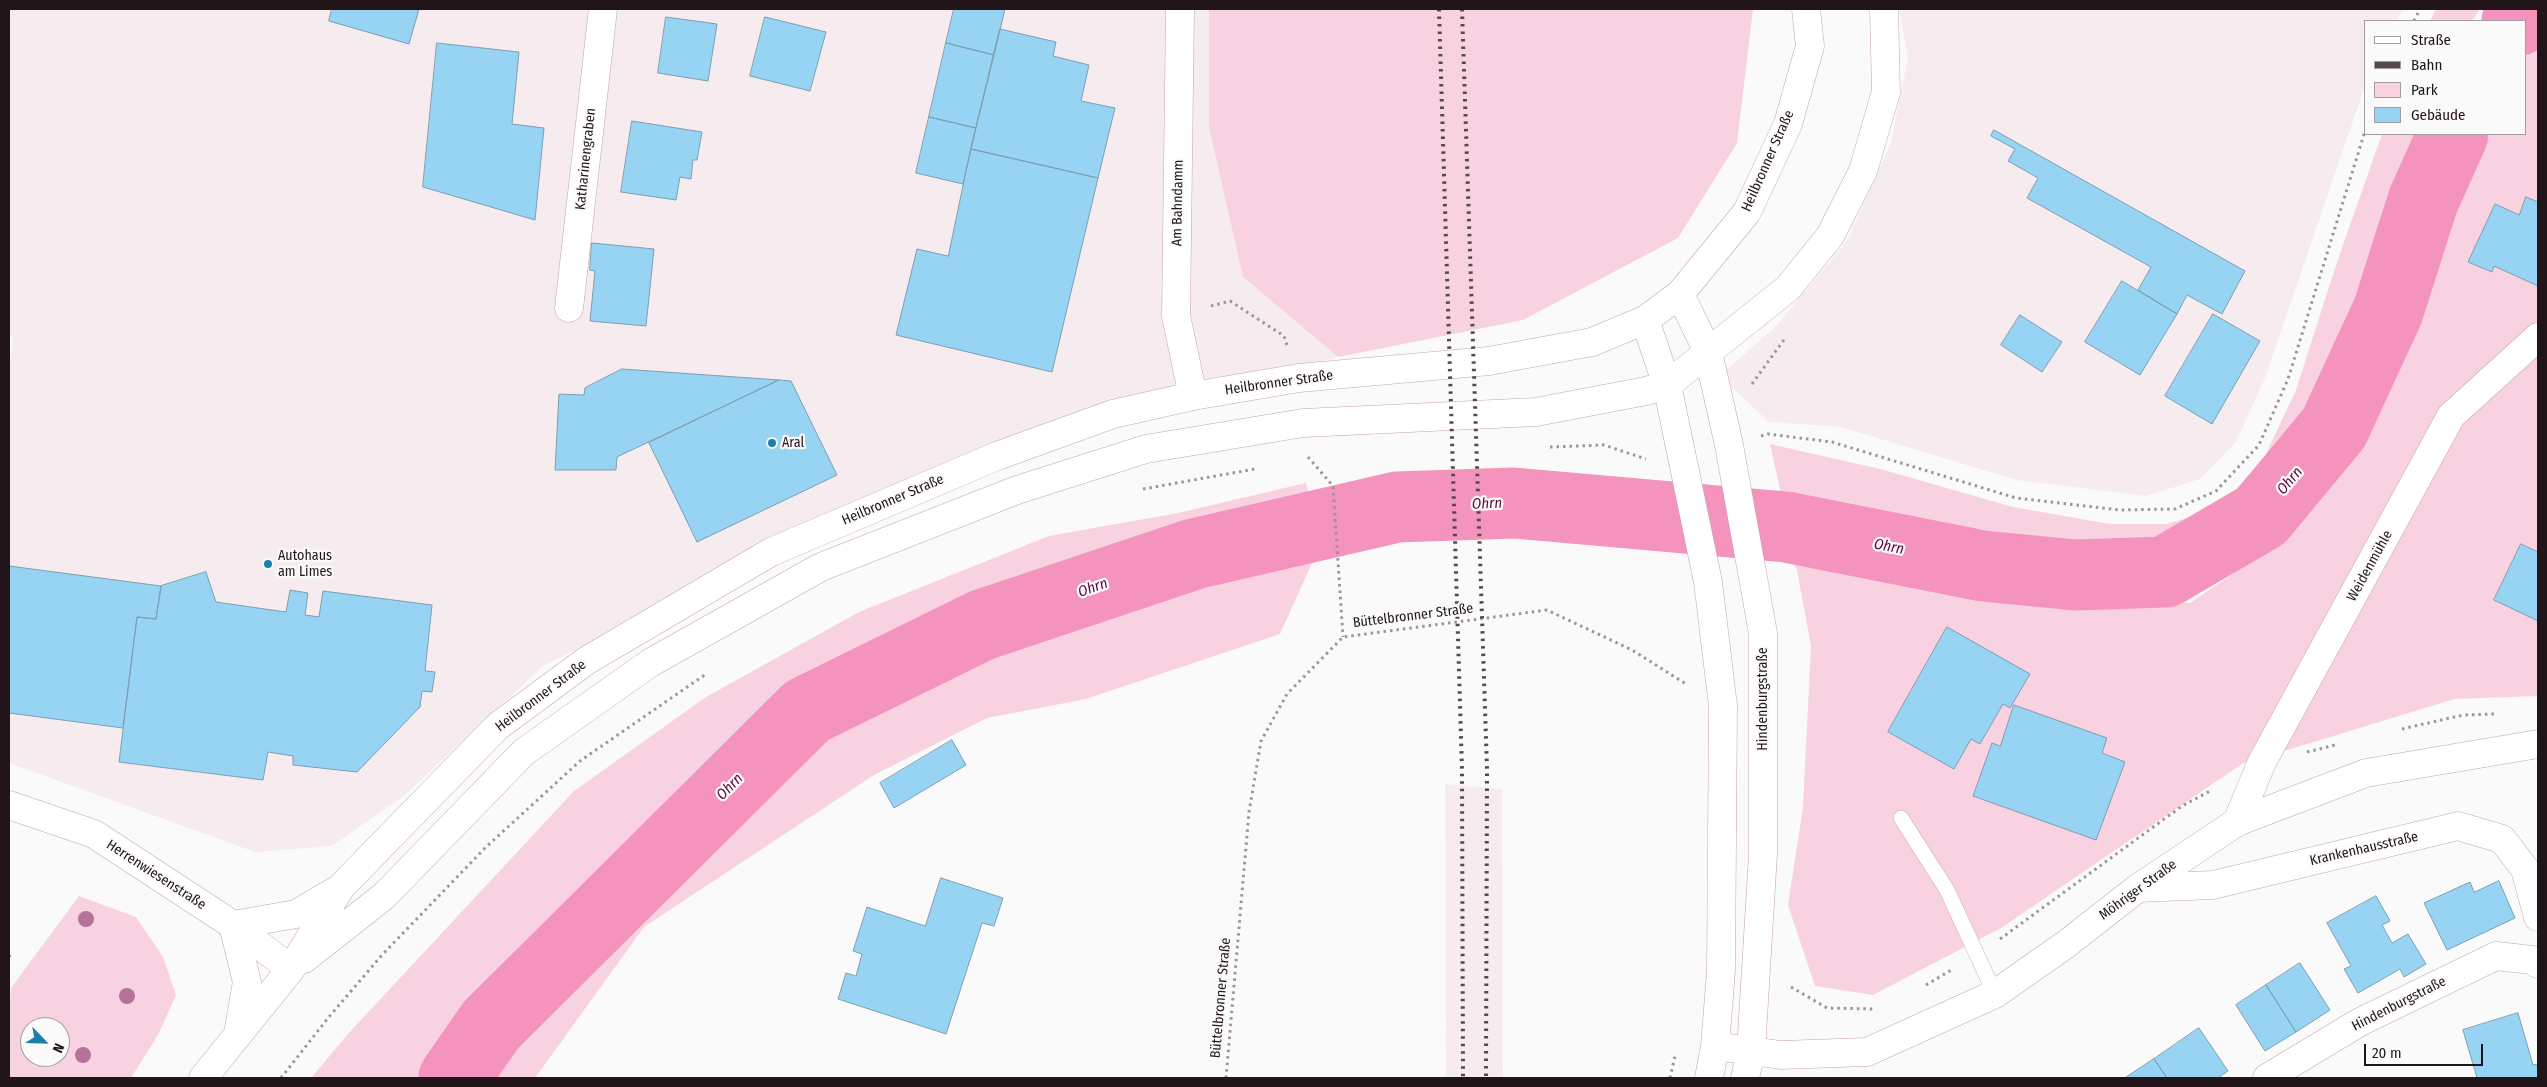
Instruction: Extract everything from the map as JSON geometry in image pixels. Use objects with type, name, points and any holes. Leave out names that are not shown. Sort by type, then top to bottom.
[{"type":"street","name":"Katharinengraben","points":[[569,308],[603,9]]},
{"type":"street","name":"Am Bahndamm","points":[[1180,9],[1176,316],[1193,396]]},
{"type":"street","name":"Heilbronner Straße","points":[[203,1078],[291,969],[341,887],[498,726],[586,661],[771,552],[997,456],[1113,414],[1193,396],[1299,378],[1489,361],[1592,342],[1645,320],[1680,294],[1747,212],[1788,124],[1810,46],[1806,9]]},
{"type":"street","name":"Heilbronner Straße","points":[[291,969],[384,896],[524,752],[650,663],[821,567],[1017,490],[1146,449],[1303,423],[1536,412],[1646,391],[1667,385],[1788,288],[1830,236],[1864,171],[1886,92],[1884,9]]},
{"type":"street","points":[[1680,294],[1708,352]]},
{"type":"street","points":[[1645,320],[1667,385],[1708,582],[1723,706],[1721,971],[1715,1046],[1709,1078]]},
{"type":"street","name":"Weidenmühle","points":[[2237,822],[2262,762],[2451,416],[2538,337]]},
{"type":"street","name":"Hindenburgstraße","points":[[1708,352],[1764,633],[1763,854],[1752,1051],[1746,1078]]},
{"type":"street","name":"Möhriger Straße","points":[[1752,1051],[1781,1055],[1867,1052],[1995,994],[2065,945],[2138,888],[2237,822],[2366,773],[2538,744]]},
{"type":"street","name":"Herrenwiesenstraße","points":[[9,805],[94,834],[233,925],[291,969]]},
{"type":"street","name":"Krankenhausstraße","points":[[2138,888],[2213,885],[2458,826],[2502,839],[2525,869],[2538,917]]},
{"type":"street","points":[[238,1035],[247,982],[233,925],[296,914],[341,887]]},
{"type":"street","name":"Hindenburgstraße","points":[[2267,1078],[2360,1022],[2496,956],[2532,960],[2538,964]]},
{"type":"street","points":[[1715,1046],[1752,1051]]},
{"type":"lane","points":[[1901,818],[1947,890],[1995,994]]},
{"type":"path","points":[[1728,445],[1768,434],[1832,442],[2016,498],[2120,510],[2175,509],[2216,491],[2259,446],[2288,379],[2364,134]]},
{"type":"path","points":[[1546,447],[1604,445],[1654,461],[1682,458]]},
{"type":"path","points":[[1299,461],[1318,459]]},
{"type":"path","points":[[1134,491],[1260,468]]},
{"type":"path","points":[[1332,486],[1343,637]]},
{"type":"path","name":"Büttelbronner Straße","points":[[1226,1078],[1249,812],[1261,740],[1287,694],[1343,637],[1547,610],[1632,650],[1723,706]]},
{"type":"path","points":[[281,1078],[328,1018],[382,955],[486,847],[580,761],[710,671]]},
{"type":"path","points":[[9,957],[11,952]]},
{"type":"shaded area","points":[[9,9],[1209,9],[1209,128],[1243,277],[1338,357],[1193,396],[771,552],[543,666],[405,795],[332,846],[255,852],[9,763],[9,368],[13,337],[9,336]]},
{"type":"shaded area","points":[[1899,9],[2403,9],[2398,20],[2364,20],[2364,89],[2265,378],[2236,442],[2200,479],[2146,496],[2016,480],[1841,427],[1769,422],[1720,376],[1777,325],[1847,241],[1891,143],[1908,57]]},
{"type":"shaded area","points":[[1445,784],[1502,789],[1503,1078],[1446,1078]]},
{"type":"green space","points":[[1209,9],[1753,9],[1737,143],[1678,238],[1523,320],[1338,357],[1243,277],[1209,128]]},
{"type":"green space","points":[[2436,9],[2480,9],[2473,20],[2430,20]]},
{"type":"green space","points":[[2538,11],[2538,696],[2454,699],[2242,764],[2001,928],[1873,995],[1815,986],[1788,905],[1803,807],[1811,646],[1797,570],[1786,549],[2190,603],[2287,537],[2355,418],[2443,193],[2471,135],[2527,135],[2527,26]]},
{"type":"green space","points":[[2382,135],[2416,135],[2318,402],[2278,474],[2225,532],[2163,563],[1785,512],[1770,444],[1884,470],[2013,507],[2110,524],[2166,524],[2218,509],[2264,458],[2296,390],[2337,262]]},
{"type":"green space","points":[[1306,483],[1321,543],[1280,634],[1086,699],[987,718],[874,775],[644,927],[535,1078],[311,1078],[347,1035],[574,791],[706,697],[859,612],[1049,536],[1178,513]]},
{"type":"green space","points":[[79,896],[136,917],[163,957],[176,995],[158,1035],[131,1078],[9,1078],[11,988]]},
{"type":"building","points":[[332,9],[419,9],[409,44],[329,21]]},
{"type":"building","points":[[954,9],[1005,9],[994,55],[946,43]]},
{"type":"building","points":[[666,17],[717,24],[708,81],[658,73]]},
{"type":"building","points":[[765,17],[826,32],[810,91],[750,76]]},
{"type":"building","points":[[1000,29],[1056,42],[1053,56],[1089,65],[1081,101],[1115,108],[1098,178],[971,149]]},
{"type":"building","points":[[437,43],[519,52],[512,124],[544,128],[535,220],[423,187]]},
{"type":"building","points":[[946,43],[994,55],[976,128],[929,117]]},
{"type":"building","points":[[929,117],[976,128],[963,184],[916,173]]},
{"type":"building","points":[[632,121],[702,132],[697,160],[693,160],[691,179],[680,177],[676,200],[621,192]]},
{"type":"building","points":[[1994,130],[2245,271],[2222,314],[2187,295],[2177,314],[2138,290],[2151,267],[2027,198],[2038,178],[2008,161],[2015,149],[1991,136]]},
{"type":"building","points":[[971,149],[1098,178],[1052,372],[896,335],[917,249],[948,256]]},
{"type":"building","points":[[2526,197],[2538,202],[2538,286],[2494,266],[2492,272],[2468,262],[2495,204],[2519,215]]},
{"type":"building","points":[[592,243],[654,249],[646,326],[590,321],[595,271],[590,270]]},
{"type":"building","points":[[2122,281],[2177,314],[2140,375],[2085,342]]},
{"type":"building","points":[[2213,314],[2260,341],[2212,424],[2165,396]]},
{"type":"building","points":[[2020,315],[2062,342],[2042,372],[2001,345]]},
{"type":"building","points":[[622,369],[779,380],[617,457],[616,470],[555,470],[559,394],[584,395],[585,388]]},
{"type":"building","points":[[779,380],[791,381],[837,475],[697,542],[649,443]]},
{"type":"building","points":[[2521,544],[2538,552],[2538,621],[2494,600]]},
{"type":"building","points":[[9,566],[161,586],[156,619],[137,617],[123,728],[9,713]]},
{"type":"building","points":[[206,572],[216,602],[286,612],[290,590],[308,593],[305,615],[319,617],[323,591],[432,605],[425,671],[435,672],[432,692],[422,691],[420,707],[357,772],[293,765],[293,756],[268,752],[263,780],[119,762],[137,617],[156,619],[161,586]]},
{"type":"building","points":[[1947,627],[2030,674],[2010,708],[2003,704],[1980,744],[1971,739],[1954,769],[1888,732]]},
{"type":"building","points":[[2014,705],[2107,738],[2102,753],[2125,762],[2096,840],[1973,796],[1992,743],[2000,746]]},
{"type":"building","points":[[952,740],[966,765],[894,808],[880,783]]},
{"type":"building","points":[[941,878],[1003,898],[994,926],[982,923],[946,1034],[838,999],[846,973],[856,976],[862,954],[853,951],[867,907],[925,926]]},
{"type":"building","points":[[2499,881],[2515,918],[2447,950],[2424,903],[2470,882],[2474,892]]},
{"type":"building","points":[[2376,896],[2390,921],[2382,925],[2392,943],[2408,934],[2426,964],[2404,977],[2400,969],[2358,993],[2344,969],[2351,966],[2327,923]]},
{"type":"building","points":[[2300,963],[2330,1010],[2296,1032],[2266,985]]},
{"type":"building","points":[[2266,985],[2296,1032],[2265,1051],[2236,1005]]},
{"type":"building","points":[[2518,1013],[2533,1065],[2538,1064],[2538,1078],[2477,1078],[2463,1030]]},
{"type":"building","points":[[2199,1028],[2228,1071],[2218,1078],[2167,1078],[2154,1059]]},
{"type":"building","points":[[2154,1059],[2167,1078],[2125,1078]]},
{"type":"waterway","name":"Ohrn","points":[[2518,20],[2526,9]]},
{"type":"waterway","name":"Ohrn","points":[[454,1078],[491,1025],[807,711],[982,625],[1194,554],[1397,507],[1514,503],[1786,527],[1983,566],[2075,575],[2165,572],[2261,516],[2334,428],[2388,311],[2423,201],[2453,135]]},
{"type":"railway","points":[[1439,9],[1462,770],[1463,1078]]},
{"type":"railway","points":[[1462,9],[1487,769],[1486,1078]]},
{"type":"place","name":"Aral","points":[[772,443]]},
{"type":"place","name":"Autohaus am Limes","points":[[268,564]]}]
